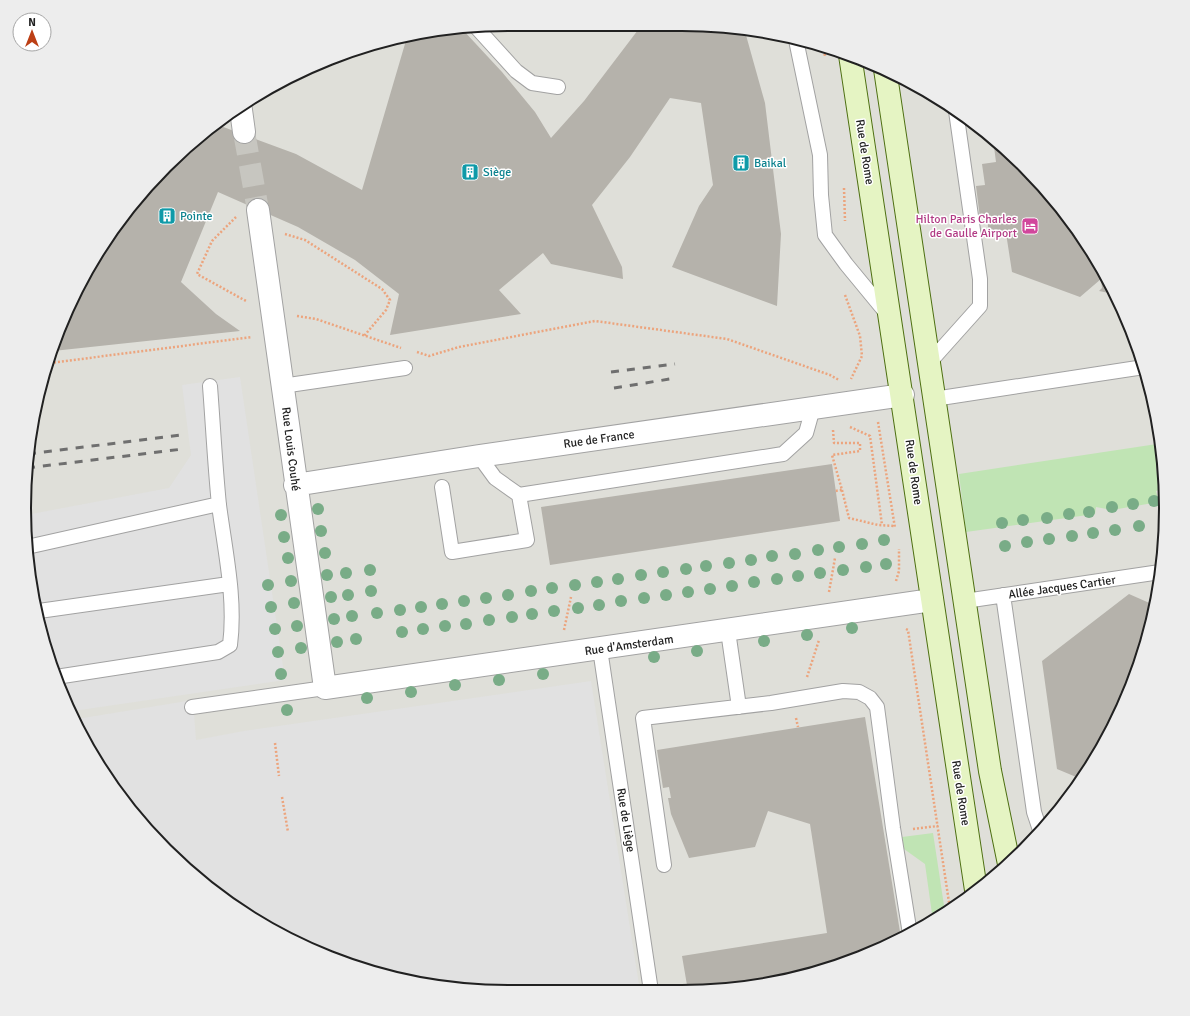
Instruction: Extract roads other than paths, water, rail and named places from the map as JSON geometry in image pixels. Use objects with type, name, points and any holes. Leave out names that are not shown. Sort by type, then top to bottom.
[{"type":"main road","name":"Rue de Rome","points":[[851,62],[903,395],[932,600],[975,884]]},
{"type":"main road","points":[[889,78],[934,399],[990,771],[1007,857]]},
{"type":"street","points":[[241,112],[244,132]]},
{"type":"street","name":"Rue Louis Couhé","points":[[258,210],[295,485],[325,688]]},
{"type":"street","name":"Rue de France","points":[[295,485],[479,456],[903,395]]},
{"type":"street","name":"Rue d'Amsterdam","points":[[325,688],[728,631],[932,600]]},
{"type":"lane","points":[[481,32],[516,71],[532,83],[558,87]]},
{"type":"lane","points":[[797,45],[820,155],[821,195],[825,235],[846,264],[891,318]]},
{"type":"lane","points":[[929,363],[980,306],[980,279],[957,119]]},
{"type":"lane","points":[[282,386],[405,368]]},
{"type":"lane","points":[[934,399],[1138,368]]},
{"type":"lane","points":[[62,676],[218,652],[230,645],[232,628],[229,584],[219,504],[210,386]]},
{"type":"lane","points":[[479,456],[495,478],[519,495],[783,454],[806,433],[813,408]]},
{"type":"lane","points":[[442,487],[452,552],[527,540],[519,495]]},
{"type":"lane","points":[[33,547],[219,504]]},
{"type":"lane","name":"Allée Jacques Cartier","points":[[965,601],[1155,573]]},
{"type":"lane","points":[[42,611],[229,584]]},
{"type":"lane","points":[[1003,595],[1034,812],[1038,826]]},
{"type":"lane","points":[[728,631],[739,707]]},
{"type":"lane","name":"Rue de Liège","points":[[600,649],[650,985]]},
{"type":"lane","points":[[192,707],[325,688]]},
{"type":"lane","points":[[664,865],[643,718],[739,707],[844,691],[859,692],[870,698],[877,707],[893,828],[909,927]]},
{"type":"tunnel","points":[[244,132],[258,210]]},
{"type":"railway","points":[[611,372],[675,364]]},
{"type":"railway","points":[[614,388],[676,378]]},
{"type":"railway","points":[[34,453],[181,435]]},
{"type":"railway","points":[[33,467],[183,449]]},
{"type":"place","name":"Baikal","points":[[741,163]]},
{"type":"place","name":"Siège","points":[[470,172]]},
{"type":"place","name":"Pointe","points":[[167,216]]},
{"type":"place","name":"Hilton Paris Charles de Gaulle Airport","points":[[1030,226]]}]
